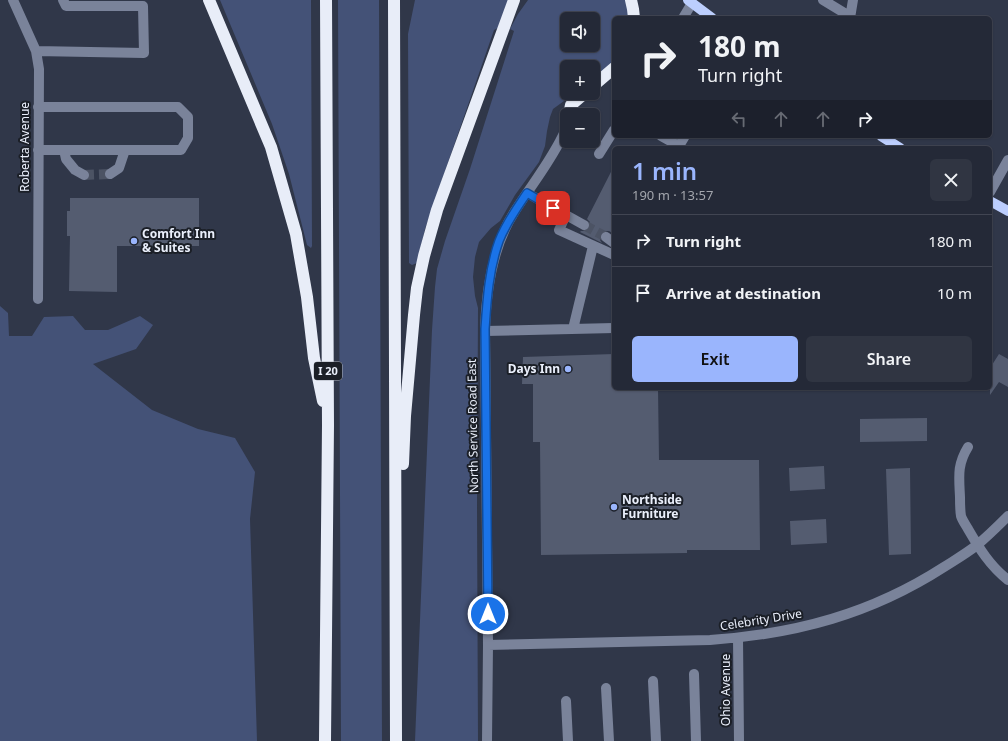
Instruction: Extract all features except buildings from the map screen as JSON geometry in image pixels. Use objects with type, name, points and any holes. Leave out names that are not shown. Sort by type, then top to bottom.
[{"type":"highway","points":[[209,0],[271,147],[294,227],[306,297],[314,358],[328,425]]},
{"type":"highway","name":"I 20","points":[[325,741],[328,425],[326,0]]},
{"type":"highway","points":[[394,0],[396,741]]},
{"type":"highway","points":[[396,607],[405,416],[417,288],[437,210],[514,0]]},
{"type":"highway","points":[[502,34],[522,0]]},
{"type":"highway","points":[[631,0],[634,16]]},
{"type":"highway","points":[[600,80],[612,70]]},
{"type":"highway","points":[[570,108],[571,105],[577,100]]},
{"type":"main road","points":[[690,2],[709,16]]},
{"type":"main road","points":[[884,138],[897,146]]},
{"type":"main road","points":[[992,202],[1008,211]]},
{"type":"street","name":"Roberta Avenue","points":[[13,0],[36,51],[39,69],[38,299]]},
{"type":"street","points":[[36,51],[144,53],[143,6],[66,6],[64,0]]},
{"type":"street","points":[[823,0],[848,16]]},
{"type":"street","points":[[850,16],[853,0]]},
{"type":"street","points":[[684,16],[690,2]]},
{"type":"street","points":[[38,107],[178,107],[188,117],[188,138],[181,150],[38,150]]},
{"type":"street","points":[[600,154],[612,133]]},
{"type":"street","points":[[664,138],[678,146]]},
{"type":"street","name":"North Service Road East","points":[[487,741],[488,645],[485,331],[487,299],[491,272],[500,240],[514,212],[560,141]]},
{"type":"street","points":[[64,150],[66,159],[75,170],[84,175]]},
{"type":"street","points":[[110,174],[119,168],[125,150]]},
{"type":"street","points":[[992,188],[1008,160]]},
{"type":"street","points":[[527,193],[584,225]]},
{"type":"street","points":[[566,215],[559,230],[612,255]]},
{"type":"street","points":[[573,329],[592,246]]},
{"type":"street","points":[[485,331],[612,328]]},
{"type":"street","points":[[968,447],[960,465],[959,476],[961,517],[977,545],[989,561],[1008,580]]},
{"type":"street","name":"Celebrity Drive","points":[[488,645],[710,640],[738,638],[803,627],[865,608],[927,578],[977,545],[1008,516]]},
{"type":"street","name":"Ohio Avenue","points":[[738,638],[739,741]]},
{"type":"street","points":[[694,674],[696,741]]},
{"type":"street","points":[[653,681],[656,741]]},
{"type":"street","points":[[606,688],[608,741]]},
{"type":"street","points":[[566,701],[568,741]]},
{"type":"shaded area","points":[[220,0],[311,0],[311,248],[307,245],[289,174],[272,124]]},
{"type":"shaded area","points":[[338,0],[379,0],[382,741],[341,741]]},
{"type":"shaded area","points":[[415,0],[508,0],[498,28],[494,30],[425,229],[417,263],[412,265],[409,263],[408,34]]},
{"type":"shaded area","points":[[528,0],[626,0],[630,16],[612,16],[612,63],[600,73],[600,60],[560,60],[560,100],[565,100],[553,109],[550,117],[545,146],[539,162],[515,195],[500,221],[491,228],[479,242],[475,257],[473,277],[478,308],[478,741],[415,741],[432,330],[437,269],[514,31],[510,29]]},
{"type":"shaded area","points":[[0,306],[8,313],[9,336],[32,336],[44,317],[73,316],[85,330],[108,330],[140,316],[153,325],[136,349],[93,364],[152,410],[198,429],[235,438],[255,472],[250,519],[257,741],[0,741]]},
{"type":"tunnel","points":[[84,175],[110,174]]},
{"type":"tunnel","points":[[584,225],[606,237]]},
{"type":"place","name":"Comfort Inn & Suites","points":[[134,241]]},
{"type":"place","name":"Days Inn","points":[[568,369]]},
{"type":"place","name":"Northside Furniture","points":[[614,507]]},
{"type":"route","points":[[488,614],[485,329],[487,299],[492,265],[500,240],[514,212],[527,193],[553,208]]}]
